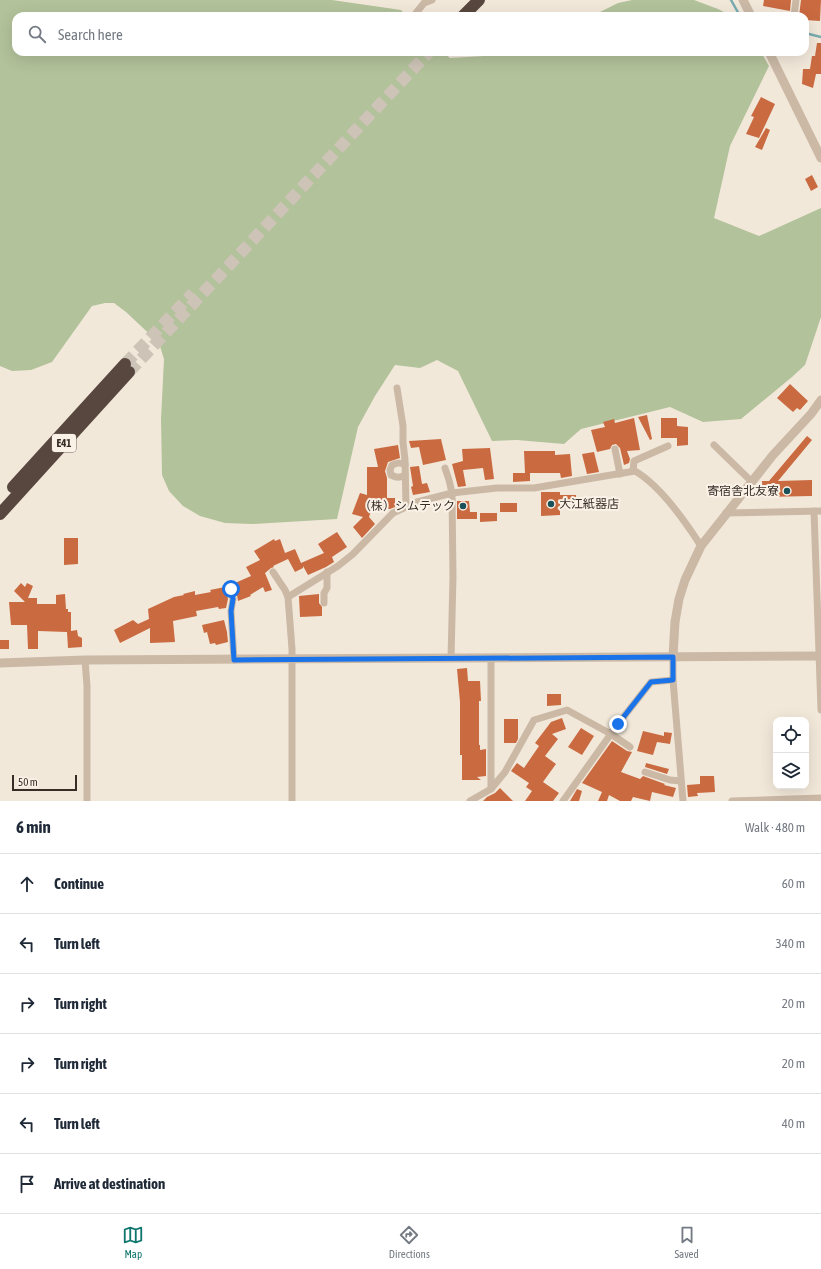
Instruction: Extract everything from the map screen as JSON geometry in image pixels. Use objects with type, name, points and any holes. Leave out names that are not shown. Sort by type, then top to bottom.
[{"type":"highway","points":[[457,12],[469,0]]},
{"type":"highway","points":[[467,12],[479,0]]},
{"type":"highway","name":"E41","points":[[0,502],[35,462],[127,368],[0,514]]},
{"type":"street","points":[[417,12],[424,3],[432,0]]},
{"type":"street","points":[[743,0],[749,12]]},
{"type":"street","points":[[794,12],[796,0]]},
{"type":"street","points":[[771,56],[821,158]]},
{"type":"street","points":[[397,388],[403,426],[406,506]]},
{"type":"street","points":[[683,801],[673,680],[673,657],[675,622],[685,580],[701,546],[773,455],[821,400]]},
{"type":"street","points":[[714,445],[752,481]]},
{"type":"street","points":[[633,471],[634,461],[668,446]]},
{"type":"street","points":[[615,449],[620,474]]},
{"type":"street","points":[[405,465],[402,463],[397,463],[392,465],[390,470],[391,475],[395,477],[400,478],[405,475]]},
{"type":"street","points":[[445,468],[452,493],[453,577],[451,658]]},
{"type":"street","points":[[288,597],[353,554],[393,513],[406,506],[452,493],[497,488],[534,488],[633,471],[644,476],[653,483],[701,546]]},
{"type":"street","points":[[726,513],[818,511],[821,710]]},
{"type":"street","points":[[272,572],[285,590],[288,597],[292,659],[292,801]]},
{"type":"street","points":[[324,603],[324,592],[327,588],[327,572]]},
{"type":"street","points":[[230,585],[233,599],[231,611],[234,660]]},
{"type":"street","points":[[0,663],[86,660],[820,656]]},
{"type":"street","points":[[491,658],[491,789]]},
{"type":"street","points":[[86,660],[87,801]]},
{"type":"street","points":[[563,801],[611,734],[651,682],[673,680]]},
{"type":"street","points":[[470,801],[491,789],[505,772],[534,720],[567,710],[611,734],[630,747]]},
{"type":"street","points":[[645,772],[670,780],[681,781]]},
{"type":"street","points":[[732,801],[821,798]]},
{"type":"green space","points":[[0,0],[332,0],[401,10],[403,12],[12,12],[12,56],[448,56],[450,58],[486,56],[763,56],[769,66],[730,146],[714,218],[759,236],[821,208],[821,317],[805,365],[741,419],[703,422],[670,407],[581,429],[564,444],[517,440],[492,441],[458,371],[437,360],[420,368],[395,365],[375,396],[358,427],[337,519],[252,524],[225,523],[200,516],[183,506],[169,491],[162,475],[161,419],[164,359],[159,343],[126,312],[114,303],[105,303],[92,306],[52,362],[31,370],[12,371],[0,366]]},
{"type":"green space","points":[[632,0],[694,0],[724,12],[600,12],[618,3]]},
{"type":"building","points":[[764,0],[791,0],[790,11],[763,6]]},
{"type":"building","points":[[801,0],[821,0],[820,21],[809,20],[809,12],[800,12]]},
{"type":"building","points":[[817,43],[821,43],[821,74],[816,74],[813,88],[802,84],[803,69],[810,69],[812,56],[815,56]]},
{"type":"building","points":[[761,97],[775,104],[759,138],[746,134],[754,117],[751,116]]},
{"type":"building","points":[[766,128],[770,130],[762,150],[755,147]]},
{"type":"building","points":[[812,175],[818,187],[811,191],[805,179]]},
{"type":"building","points":[[790,384],[808,401],[800,410],[797,408],[793,412],[777,398]]},
{"type":"building","points":[[647,415],[652,439],[650,440],[638,417]]},
{"type":"building","points":[[634,418],[640,450],[627,451],[630,459],[629,463],[624,465],[620,448],[616,444],[612,445],[610,449],[597,452],[591,430],[605,427],[603,422],[614,419],[615,423]]},
{"type":"building","points":[[661,418],[677,418],[677,426],[688,427],[688,445],[677,446],[677,438],[661,438]]},
{"type":"building","points":[[807,436],[812,440],[778,481],[812,480],[812,496],[763,497],[762,481],[769,481]]},
{"type":"building","points":[[441,439],[446,460],[423,465],[419,447],[411,448],[409,441]]},
{"type":"building","points":[[398,445],[400,458],[388,462],[385,471],[387,478],[387,498],[395,498],[395,507],[390,509],[372,508],[369,517],[375,524],[362,538],[353,527],[363,517],[352,514],[360,493],[367,495],[367,467],[378,467],[374,449]]},
{"type":"building","points":[[490,448],[494,479],[485,480],[483,468],[463,470],[466,486],[458,487],[452,464],[463,461],[462,449]]},
{"type":"building","points":[[524,451],[555,451],[555,455],[570,454],[572,476],[561,478],[560,473],[525,473]]},
{"type":"building","points":[[594,452],[599,472],[587,474],[582,454]]},
{"type":"building","points":[[419,466],[422,484],[427,483],[430,492],[413,495],[410,467]]},
{"type":"building","points":[[513,473],[530,473],[530,481],[513,482]]},
{"type":"building","name":"大江紙器店","points":[[541,492],[560,492],[560,495],[576,495],[576,503],[560,504],[560,515],[541,516]]},
{"type":"building","name":"（株）シムテック","points":[[457,501],[469,501],[470,512],[477,512],[477,519],[457,519]]},
{"type":"building","points":[[500,503],[517,503],[517,512],[500,512]]},
{"type":"building","points":[[480,513],[497,513],[497,521],[480,522]]},
{"type":"building","points":[[337,532],[347,547],[332,557],[334,562],[308,575],[303,566],[303,568],[295,572],[288,559],[273,566],[274,567],[265,573],[272,590],[265,592],[263,587],[250,595],[251,596],[238,601],[235,583],[251,576],[246,567],[260,560],[254,551],[274,539],[275,541],[280,539],[285,553],[295,549],[301,563],[324,553],[318,544]]},
{"type":"building","points":[[64,538],[78,538],[78,564],[64,565]]},
{"type":"building","points":[[21,583],[25,587],[27,583],[33,586],[28,598],[37,598],[37,604],[56,604],[56,595],[65,594],[66,609],[68,609],[68,612],[71,612],[71,631],[77,630],[78,636],[82,638],[82,647],[68,648],[67,632],[38,631],[38,649],[28,649],[27,625],[11,625],[9,602],[25,602],[14,591]]},
{"type":"building","points":[[225,587],[228,599],[226,608],[219,609],[218,607],[196,611],[197,616],[173,621],[175,642],[150,643],[150,628],[120,643],[114,630],[133,620],[138,624],[149,619],[148,609],[174,597],[195,591],[195,595],[211,592],[210,590]]},
{"type":"building","points":[[319,594],[319,603],[322,607],[322,616],[300,617],[299,596]]},
{"type":"building","points":[[224,620],[228,642],[216,645],[215,643],[210,644],[207,632],[204,633],[202,625]]},
{"type":"building","points":[[0,640],[9,640],[9,649],[0,649]]},
{"type":"building","points":[[467,668],[468,681],[480,681],[481,701],[479,701],[479,745],[480,750],[486,749],[486,776],[477,777],[481,780],[462,780],[462,755],[460,755],[460,702],[457,669]]},
{"type":"building","points":[[547,694],[561,694],[561,705],[547,706]]},
{"type":"building","points":[[562,718],[566,729],[552,734],[558,739],[545,756],[556,764],[543,782],[559,793],[553,801],[525,801],[532,791],[526,787],[529,783],[511,771],[517,763],[524,768],[539,746],[535,743],[551,722]]},
{"type":"building","points":[[504,719],[518,719],[518,739],[516,743],[504,743]]},
{"type":"building","points":[[581,728],[594,736],[582,755],[568,747]]},
{"type":"building","points":[[643,731],[664,736],[664,732],[672,733],[670,744],[657,742],[653,755],[637,751]]},
{"type":"building","points":[[612,741],[627,751],[632,752],[621,772],[640,779],[643,776],[665,784],[664,785],[676,788],[673,797],[652,792],[650,801],[633,797],[631,801],[620,801],[609,795],[607,801],[598,801],[602,792],[582,783]]},
{"type":"building","points":[[646,763],[669,769],[667,774],[645,767]]},
{"type":"building","points":[[700,776],[714,776],[715,792],[697,793],[698,796],[688,797],[687,785],[700,784]]},
{"type":"building","points":[[500,788],[513,801],[483,801],[495,793]]},
{"type":"building","points":[[577,789],[582,791],[579,801],[570,801]]},
{"type":"waterway","points":[[731,0],[738,12]]},
{"type":"waterway","points":[[809,34],[821,37]]},
{"type":"tunnel","points":[[129,372],[425,56]]},
{"type":"tunnel","points":[[125,364],[193,293]]},
{"type":"place","name":"寄宿舎北友寮","points":[[787,491]]},
{"type":"place","name":"大江紙器店","points":[[551,504]]},
{"type":"place","name":"（株）シムテック","points":[[463,506]]},
{"type":"route","points":[[231,589],[233,599],[231,611],[234,660],[673,657],[673,680],[651,682],[618,724]]}]
